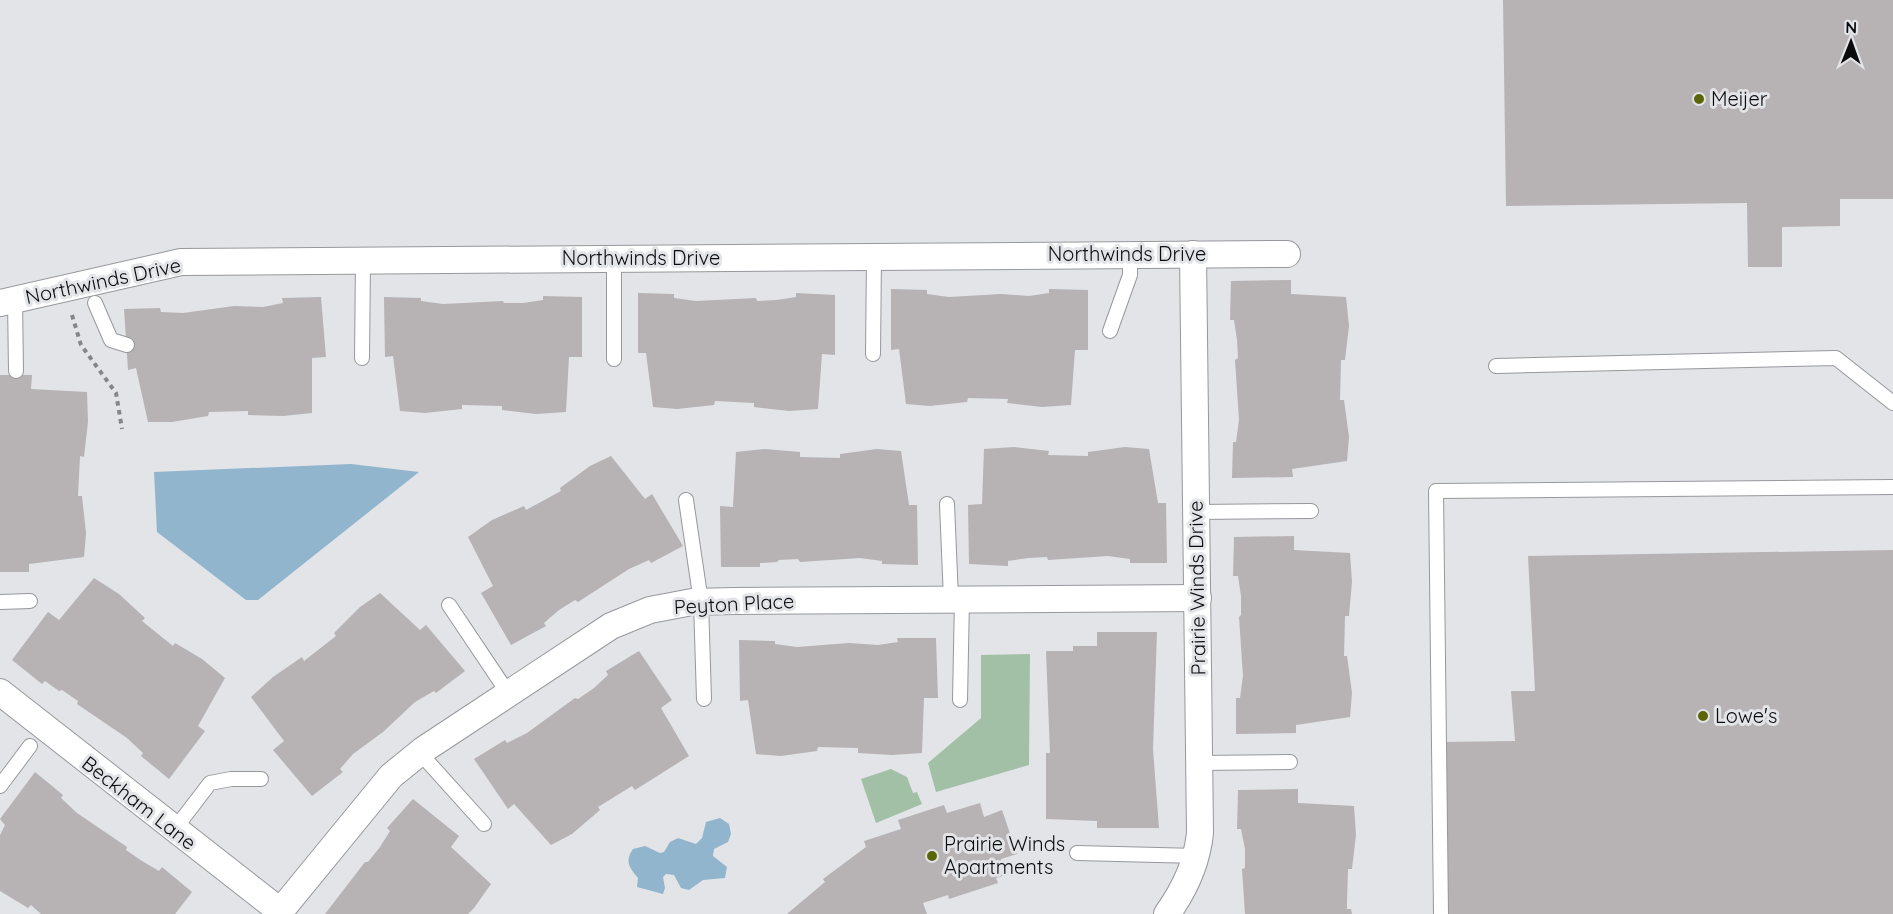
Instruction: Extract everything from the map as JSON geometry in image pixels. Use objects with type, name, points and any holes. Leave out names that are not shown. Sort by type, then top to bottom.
[{"type":"street","name":"Prairie Winds Drive","points":[[1167,914],[1186,884],[1198,856],[1198,598],[1193,254]]},
{"type":"street","name":"Northwinds Drive","points":[[8,302],[181,261],[1287,254]]},
{"type":"street","name":"Peyton Place","points":[[279,913],[391,776],[420,753],[508,693],[611,626],[650,610],[702,602],[1198,598]]},
{"type":"street","name":"Beckham Lane","points":[[0,692],[279,913]]},
{"type":"lane","points":[[1110,331],[1130,275],[1130,254]]},
{"type":"lane","points":[[873,354],[874,256]]},
{"type":"lane","points":[[614,258],[614,359]]},
{"type":"lane","points":[[362,358],[363,260]]},
{"type":"lane","points":[[8,302],[16,371]]},
{"type":"lane","points":[[95,303],[111,340],[127,345]]},
{"type":"lane","points":[[1496,366],[1836,358],[1893,403]]},
{"type":"lane","points":[[1441,914],[1436,491],[1893,487]]},
{"type":"lane","points":[[686,500],[702,602],[704,699]]},
{"type":"lane","points":[[947,504],[957,599],[960,700]]},
{"type":"lane","points":[[1196,512],[1311,511]]},
{"type":"lane","points":[[0,602],[30,601]]},
{"type":"lane","points":[[449,605],[508,693]]},
{"type":"lane","points":[[0,786],[30,746]]},
{"type":"lane","points":[[420,753],[484,824]]},
{"type":"lane","points":[[1199,763],[1290,762]]},
{"type":"lane","points":[[174,830],[210,783],[231,779],[261,779]]},
{"type":"lane","points":[[1077,853],[1198,856]]},
{"type":"path","points":[[70,309],[81,345],[116,393],[122,429]]},
{"type":"green space","points":[[1030,654],[1029,765],[936,792],[928,763],[981,718],[981,655]]},
{"type":"green space","points":[[891,769],[907,777],[913,793],[917,792],[922,804],[876,823],[861,779]]},
{"type":"water","points":[[351,464],[419,472],[258,600],[246,600],[157,532],[154,472]]},
{"type":"water","points":[[720,818],[729,824],[731,834],[728,842],[714,849],[713,856],[727,867],[725,878],[703,880],[689,890],[681,888],[674,875],[666,874],[663,877],[665,888],[663,894],[637,887],[638,878],[629,861],[633,849],[645,846],[660,853],[664,852],[670,842],[678,838],[696,844],[702,838],[706,822]]},
{"type":"building","name":"Meijer","points":[[1503,0],[1893,0],[1893,199],[1840,199],[1840,226],[1782,227],[1782,267],[1748,267],[1747,203],[1506,206]]},
{"type":"building","points":[[1291,280],[1291,294],[1346,297],[1349,326],[1345,360],[1341,360],[1340,400],[1344,400],[1349,437],[1347,461],[1292,469],[1293,477],[1232,478],[1233,442],[1236,442],[1239,420],[1235,360],[1238,358],[1237,340],[1234,320],[1230,320],[1231,281]]},
{"type":"building","points":[[891,289],[927,290],[927,294],[949,297],[1001,294],[1029,296],[1049,293],[1049,289],[1088,290],[1088,350],[1075,350],[1071,405],[1042,407],[1007,403],[1008,399],[968,398],[967,402],[930,406],[906,404],[899,349],[891,350]]},
{"type":"building","points":[[638,293],[674,294],[674,298],[696,301],[756,298],[757,301],[777,300],[796,297],[796,293],[835,295],[835,355],[822,354],[818,409],[789,411],[754,407],[754,403],[715,401],[714,405],[677,409],[653,407],[646,353],[638,353]]},
{"type":"building","points":[[543,296],[582,297],[582,357],[569,357],[566,412],[536,414],[502,410],[502,406],[462,405],[462,409],[425,413],[400,411],[393,356],[385,357],[384,297],[421,298],[421,301],[443,304],[503,301],[504,303],[523,303],[543,300]]},
{"type":"building","points":[[321,297],[326,357],[312,358],[312,413],[283,416],[248,415],[248,411],[209,412],[208,416],[172,422],[148,422],[136,368],[128,370],[124,309],[160,308],[161,312],[183,313],[234,306],[263,307],[283,303],[282,298]]},
{"type":"building","points":[[0,375],[32,375],[31,389],[87,392],[88,422],[84,457],[80,456],[78,496],[82,496],[86,533],[84,557],[29,564],[29,572],[0,572]]},
{"type":"building","points":[[1014,447],[1049,451],[1048,455],[1088,456],[1088,452],[1125,447],[1149,449],[1158,503],[1166,503],[1167,563],[1130,563],[1130,559],[1108,556],[1048,560],[1047,557],[1028,558],[1008,561],[1008,566],[969,564],[968,505],[982,504],[984,449]]},
{"type":"building","points":[[765,449],[800,452],[800,457],[840,458],[840,454],[877,449],[901,451],[909,505],[917,505],[918,565],[882,564],[882,561],[860,558],[800,562],[798,559],[779,560],[760,563],[760,567],[721,567],[720,506],[733,507],[736,452]]},
{"type":"building","points":[[611,456],[645,499],[652,494],[683,546],[651,563],[649,560],[629,569],[578,602],[575,600],[544,623],[546,626],[511,645],[481,593],[493,586],[468,537],[492,520],[524,506],[526,510],[561,491],[560,488],[590,466]]},
{"type":"building","points":[[1294,536],[1294,550],[1350,553],[1352,582],[1349,616],[1345,616],[1344,656],[1347,656],[1352,693],[1350,717],[1296,725],[1296,733],[1236,734],[1236,698],[1240,698],[1243,676],[1239,617],[1241,615],[1241,596],[1238,576],[1233,576],[1234,537]]},
{"type":"building","name":"Lowe's","points":[[1893,550],[1893,914],[1441,914],[1439,742],[1515,741],[1511,691],[1535,691],[1528,556]]},
{"type":"building","points":[[94,578],[119,594],[145,618],[142,621],[173,646],[175,643],[202,659],[225,678],[198,726],[205,731],[169,779],[141,756],[143,753],[127,738],[77,704],[78,701],[62,690],[59,691],[45,681],[42,684],[12,660],[48,612],[59,620]]},
{"type":"building","points":[[380,593],[420,630],[426,625],[465,671],[436,693],[434,691],[415,702],[383,732],[353,754],[340,769],[343,772],[312,796],[273,750],[284,741],[251,697],[273,677],[302,657],[304,661],[336,636],[334,633],[360,607]]},
{"type":"building","points":[[1097,632],[1157,632],[1153,749],[1159,828],[1097,828],[1097,821],[1046,819],[1046,753],[1050,753],[1046,651],[1073,651],[1073,646],[1097,646]]},
{"type":"building","points":[[897,638],[936,638],[938,698],[924,698],[922,753],[892,755],[858,753],[858,748],[818,747],[817,751],[781,756],[756,754],[748,700],[740,701],[739,640],[775,641],[775,644],[797,647],[849,643],[878,645],[898,642]]},
{"type":"building","points":[[639,651],[672,700],[661,708],[689,756],[635,790],[632,786],[598,807],[600,810],[572,834],[551,845],[514,804],[508,809],[474,759],[505,740],[507,743],[527,733],[575,698],[578,699],[594,688],[608,675],[606,671]]},
{"type":"building","points":[[35,772],[63,795],[61,798],[77,813],[127,847],[126,850],[142,861],[159,871],[162,867],[192,892],[175,914],[41,914],[31,905],[28,908],[0,891],[0,835],[5,825],[0,819]]},
{"type":"building","points":[[1298,789],[1298,803],[1354,806],[1356,835],[1352,869],[1348,869],[1347,902],[1347,909],[1351,909],[1352,914],[1245,914],[1242,869],[1245,868],[1245,849],[1241,829],[1237,829],[1238,790]]},
{"type":"building","points":[[413,799],[459,836],[451,847],[491,884],[474,908],[468,914],[325,914],[365,862],[368,862],[380,847],[390,831],[387,828]]},
{"type":"building","name":"Prairie Winds Apartments","points":[[980,803],[984,817],[1002,810],[1017,854],[1001,859],[1006,875],[996,878],[998,883],[949,899],[948,895],[923,903],[927,914],[787,914],[825,882],[823,879],[866,847],[864,841],[901,829],[898,820],[944,805],[947,813]]},
{"type":"place","name":"Meijer","points":[[1699,99]]},
{"type":"place","name":"Lowe's","points":[[1703,716]]},
{"type":"place","name":"Prairie Winds Apartments","points":[[932,856]]}]
